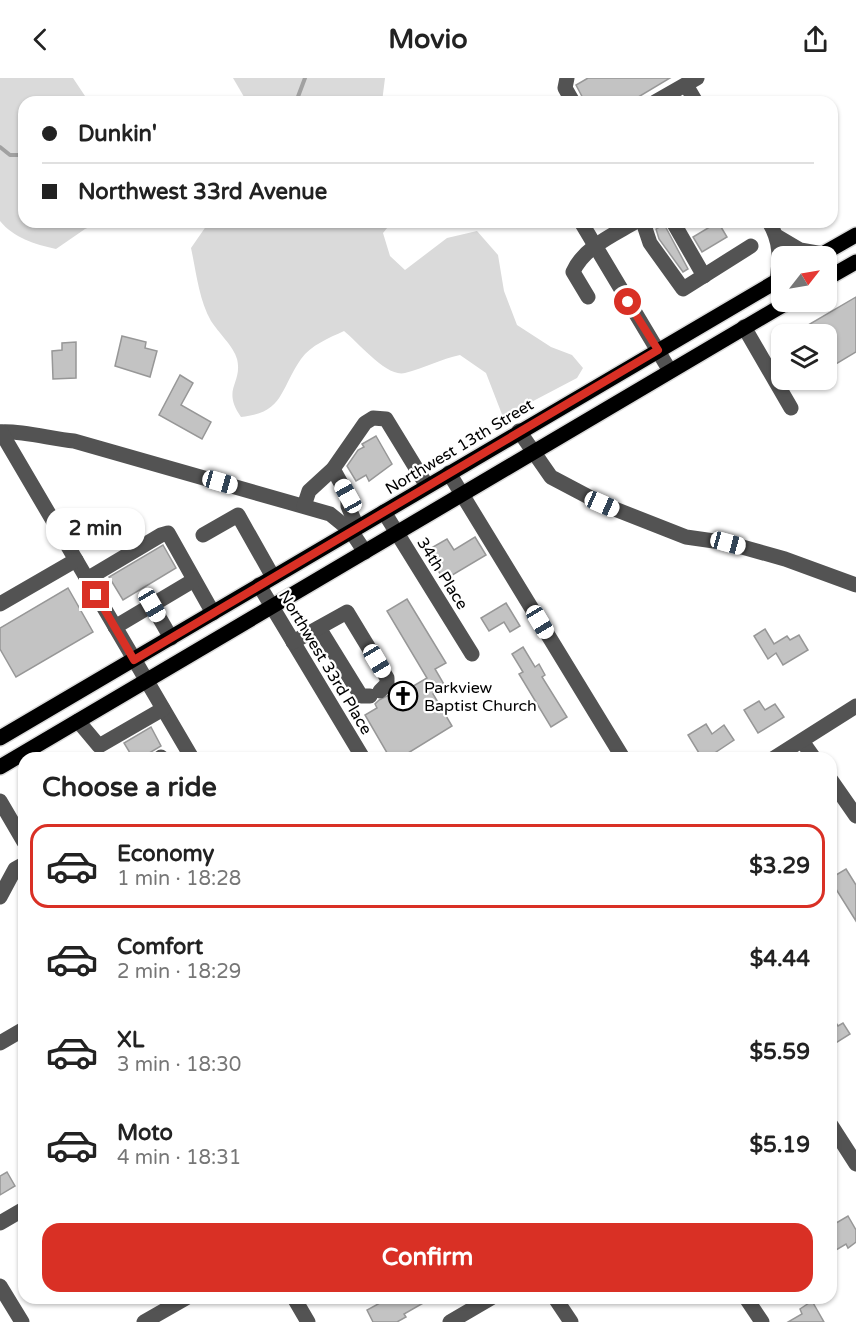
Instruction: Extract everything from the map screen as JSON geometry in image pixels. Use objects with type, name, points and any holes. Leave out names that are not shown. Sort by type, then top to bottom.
[{"type":"main road","points":[[837,246],[856,235]]},
{"type":"main road","points":[[837,273],[856,262]]},
{"type":"main road","name":"Northwest 13th Street","points":[[0,738],[771,285]]},
{"type":"main road","points":[[25,752],[771,312]]},
{"type":"main road","points":[[0,767],[18,756]]},
{"type":"street","points":[[567,78],[565,87],[570,96]]},
{"type":"street","points":[[666,96],[692,81],[695,96]]},
{"type":"street","points":[[585,228],[670,371]]},
{"type":"street","points":[[588,297],[573,272],[577,262],[596,246],[624,228]]},
{"type":"street","points":[[645,228],[650,243],[680,288],[704,276],[751,246]]},
{"type":"street","points":[[677,228],[704,276]]},
{"type":"street","points":[[773,228],[778,237],[779,246]]},
{"type":"street","points":[[778,237],[793,246]]},
{"type":"street","points":[[744,327],[791,408]]},
{"type":"street","points":[[304,506],[309,491],[333,469],[365,423],[373,418],[386,419],[427,486]]},
{"type":"street","points":[[519,431],[532,453],[551,477],[637,520],[686,537],[728,543],[784,559],[856,585]]},
{"type":"street","points":[[0,432],[74,441],[330,513],[354,529]]},
{"type":"street","points":[[0,432],[188,752]]},
{"type":"street","points":[[333,469],[348,496],[348,507],[354,529],[365,552]]},
{"type":"street","points":[[449,473],[619,752]]},
{"type":"street","name":"34th Place","points":[[384,512],[472,654]]},
{"type":"street","name":"Northwest 33rd Place","points":[[203,535],[238,515],[266,581],[272,607],[359,752]]},
{"type":"street","points":[[87,579],[168,533],[213,613]]},
{"type":"street","points":[[0,604],[76,560]]},
{"type":"street","points":[[115,627],[194,580]]},
{"type":"street","points":[[152,605],[171,638]]},
{"type":"street","points":[[293,642],[319,627],[347,612],[387,678],[387,684],[375,693],[361,696],[319,627]]},
{"type":"street","points":[[784,752],[856,706]]},
{"type":"street","points":[[78,721],[93,742],[99,746],[163,710]]},
{"type":"street","points":[[802,741],[810,752]]},
{"type":"street","points":[[106,744],[111,752]]},
{"type":"street","points":[[837,789],[856,816]]},
{"type":"street","points":[[0,801],[18,832]]},
{"type":"street","points":[[0,897],[18,867]]},
{"type":"street","points":[[0,1043],[18,1032]]},
{"type":"street","points":[[837,1134],[856,1164]]},
{"type":"street","points":[[0,1223],[18,1212]]},
{"type":"street","points":[[0,1286],[22,1322]]},
{"type":"street","points":[[144,1322],[176,1304]]},
{"type":"street","points":[[298,1304],[308,1322]]},
{"type":"street","points":[[450,1322],[481,1304]]},
{"type":"street","points":[[559,1304],[571,1322]]},
{"type":"street","points":[[750,1304],[762,1322]]},
{"type":"shaded area","points":[[0,78],[73,78],[85,96],[18,96],[18,228],[87,228],[56,249],[25,240],[0,221]]},
{"type":"shaded area","points":[[233,78],[385,78],[383,96],[244,96]]},
{"type":"shaded area","points":[[205,228],[387,228],[383,233],[390,256],[405,270],[447,238],[477,231],[498,255],[504,291],[517,325],[551,347],[572,355],[583,368],[577,378],[503,417],[486,373],[460,355],[412,371],[398,373],[381,365],[344,331],[321,342],[305,354],[273,405],[255,415],[241,417],[233,399],[237,359],[207,313],[198,285],[191,248]]},
{"type":"building","points":[[588,78],[670,78],[640,96],[582,96],[576,85]]},
{"type":"building","points":[[666,228],[688,269],[683,272],[659,239],[656,229]]},
{"type":"building","points":[[708,228],[722,228],[727,237],[702,252],[693,237]]},
{"type":"building","points":[[856,297],[856,352],[837,363],[837,324],[810,324],[830,312],[837,312],[837,308]]},
{"type":"building","points":[[122,336],[146,342],[145,348],[157,351],[150,377],[115,366]]},
{"type":"building","points":[[76,342],[76,378],[53,379],[52,351],[62,350],[62,343]]},
{"type":"building","points":[[180,375],[193,383],[181,405],[211,422],[202,439],[159,415]]},
{"type":"building","points":[[376,436],[392,464],[369,481],[366,475],[356,481],[347,466],[358,450],[364,447],[362,444]]},
{"type":"building","points":[[475,537],[486,555],[444,580],[426,551],[447,539],[454,550]]},
{"type":"building","points":[[163,545],[176,568],[123,600],[109,577]]},
{"type":"building","points":[[68,588],[93,632],[16,677],[0,649],[0,628]]},
{"type":"building","points":[[407,599],[446,663],[435,669],[445,686],[433,694],[452,726],[410,752],[387,752],[365,715],[377,708],[375,704],[379,700],[393,693],[395,697],[427,678],[387,611]]},
{"type":"building","points":[[506,603],[520,626],[510,632],[504,622],[489,631],[481,618]]},
{"type":"building","points":[[765,629],[774,644],[787,636],[790,640],[799,635],[808,650],[783,665],[776,653],[768,659],[754,636]]},
{"type":"building","points":[[523,647],[535,667],[539,664],[545,675],[542,677],[567,717],[551,727],[519,674],[523,672],[512,654]]},
{"type":"building","points":[[759,701],[765,710],[775,704],[784,717],[758,733],[744,710]]},
{"type":"building","points":[[706,724],[712,734],[724,725],[734,740],[716,752],[698,752],[688,735]]},
{"type":"building","points":[[151,727],[161,746],[151,752],[129,752],[124,743]]},
{"type":"building","points":[[846,869],[856,885],[856,921],[837,891],[837,874]]},
{"type":"building","points":[[843,1023],[850,1034],[837,1042],[837,1024]]},
{"type":"building","points":[[7,1172],[15,1186],[0,1195],[0,1176]]},
{"type":"building","points":[[848,1216],[856,1230],[856,1242],[848,1248],[846,1244],[837,1249],[837,1222]]},
{"type":"building","points":[[378,1304],[422,1304],[404,1314],[406,1317],[397,1322],[373,1322],[367,1310]]},
{"type":"building","points":[[808,1304],[814,1304],[824,1322],[788,1322],[802,1314],[800,1309]]},
{"type":"waterway","points":[[298,96],[305,78]]},
{"type":"waterway","points":[[0,147],[10,155],[18,155]]},
{"type":"place","name":"Parkview Baptist Church","points":[[403,696]]},
{"type":"route","points":[[96,595],[134,660],[658,350],[628,302]]}]
